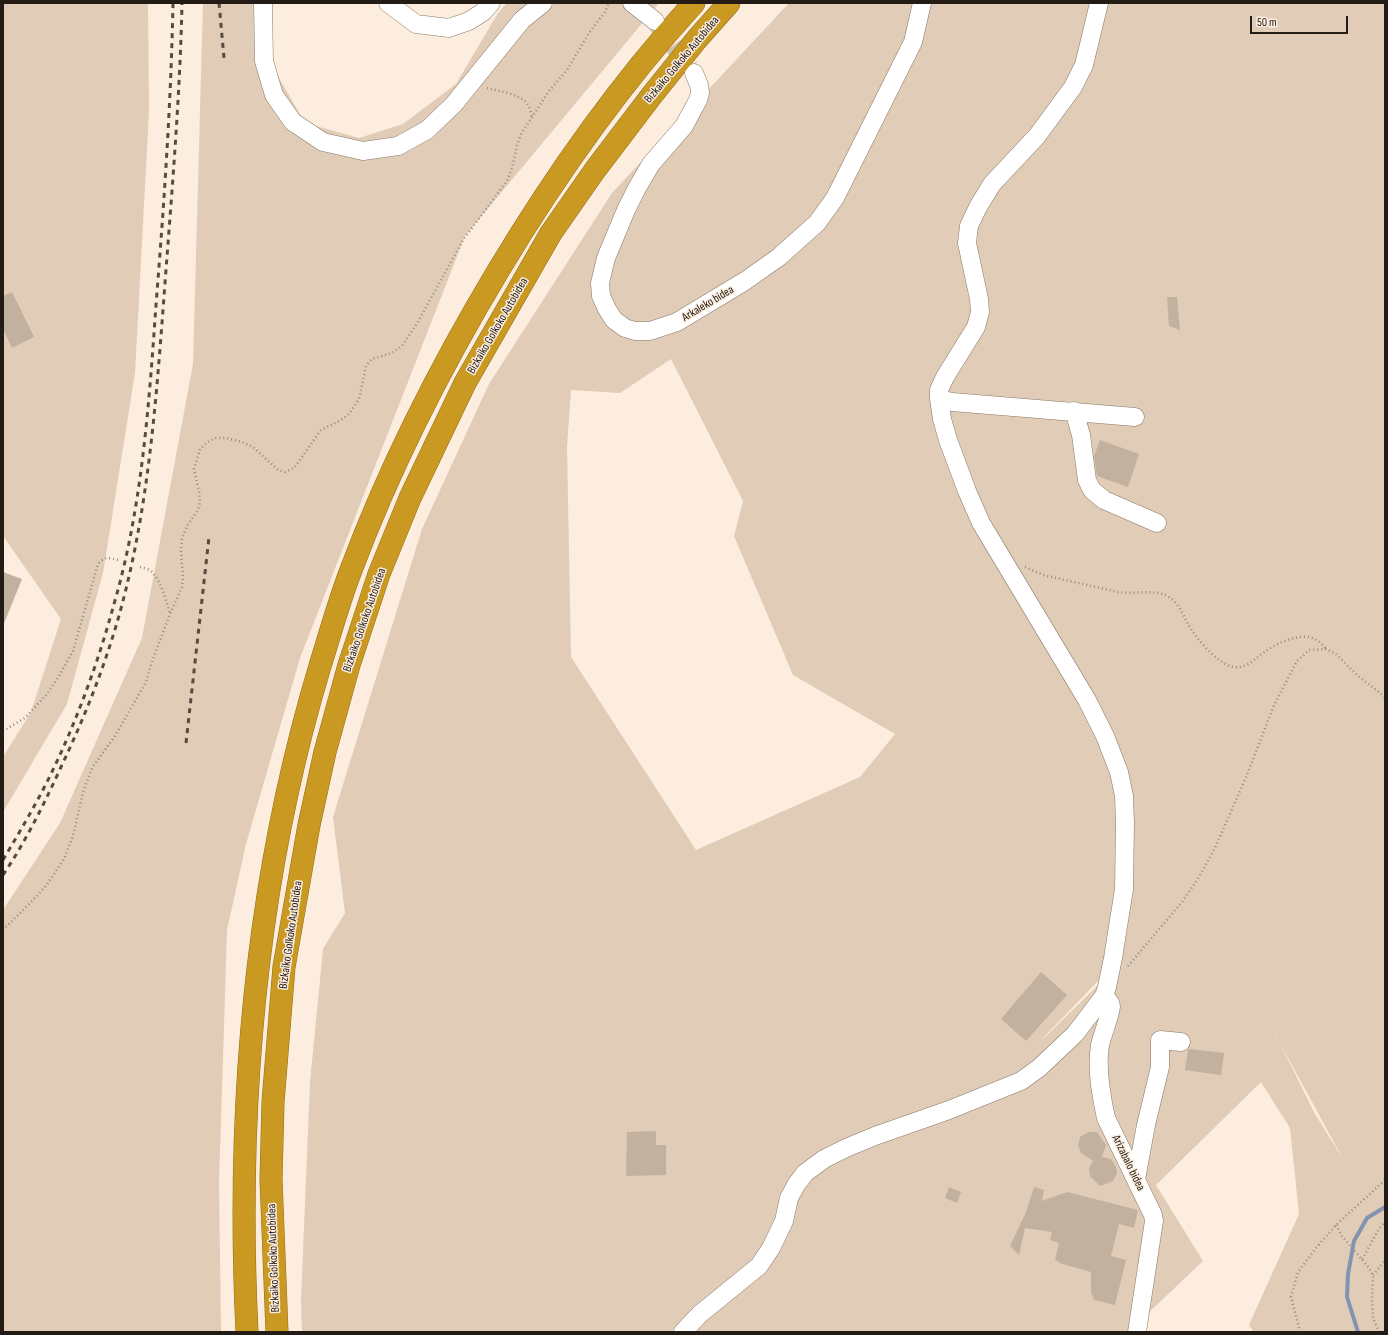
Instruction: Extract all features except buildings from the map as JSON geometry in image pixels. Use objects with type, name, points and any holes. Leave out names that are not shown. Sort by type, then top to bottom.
[{"type":"highway","points":[[247,1332],[244,1202],[246,1111],[250,1044],[258,958],[289,782],[310,698],[350,572],[381,494],[432,390],[480,301],[528,220],[572,156],[631,77],[694,3]]},
{"type":"highway","name":"Bizkaiko Golkoko Autobidea","points":[[277,1332],[271,1179],[274,1102],[284,967],[308,825],[325,752],[349,665],[377,582],[410,498],[465,383],[551,233],[595,170],[652,95],[697,39],[730,3]]},
{"type":"street","points":[[263,3],[264,61],[274,96],[293,122],[323,142],[363,151],[398,146],[427,130],[454,104],[522,20],[543,3]]},
{"type":"street","points":[[388,3],[416,24],[449,28],[469,21],[483,12],[492,3]]},
{"type":"street","points":[[632,3],[656,21]]},
{"type":"street","name":"Arkaleko bidea","points":[[694,73],[699,85],[700,93],[698,100],[684,126],[651,164],[637,188],[606,258],[600,283],[602,296],[607,309],[614,320],[626,328],[635,331],[650,331],[677,322],[745,281],[779,257],[817,223],[835,198],[913,42],[922,3]]},
{"type":"street","points":[[683,1332],[700,1314],[759,1266],[772,1248],[784,1221],[789,1198],[805,1173],[824,1159],[846,1148],[875,1136],[949,1110],[1021,1081],[1039,1068],[1075,1034],[1104,996],[1108,987],[1124,890],[1124,796],[1119,772],[1105,736],[1087,700],[981,523],[948,440],[942,419],[939,399],[939,390],[945,377],[976,327],[980,312],[979,299],[967,243],[969,226],[978,207],[992,184],[1037,136],[1073,87],[1084,64],[1100,3]]},
{"type":"street","points":[[939,399],[952,402],[1135,417]]},
{"type":"street","points":[[1074,411],[1081,435],[1087,480],[1092,490],[1104,500],[1157,523]]},
{"type":"street","name":"Arizabalo bidea","points":[[1104,996],[1108,999],[1111,1006],[1100,1045],[1099,1062],[1101,1091],[1106,1118],[1153,1215],[1154,1221],[1137,1332]]},
{"type":"street","points":[[1136,1179],[1146,1125],[1160,1067],[1160,1040],[1181,1042]]},
{"type":"path","points":[[3,930],[36,897],[51,879],[64,859],[73,836],[80,802],[90,774],[96,762],[115,736],[146,682],[153,659],[183,582],[181,551],[182,538],[187,526],[198,510],[200,502],[194,469],[200,450],[209,441],[216,438],[226,438],[242,442],[253,447],[281,472],[289,471],[294,468],[321,430],[341,420],[354,409],[359,399],[366,366],[372,359],[392,353],[402,346],[418,322],[463,240],[507,181],[512,168],[519,138],[549,91],[567,70],[584,40],[605,12],[609,3]]},
{"type":"path","points":[[477,75],[480,82],[487,88],[522,99],[528,104],[532,117]]},
{"type":"path","points":[[3,731],[25,718],[47,694],[73,651],[98,564],[102,559],[107,558],[118,560]]},
{"type":"path","points":[[1022,565],[1043,575],[1118,592],[1158,592],[1176,603],[1192,630],[1210,653],[1222,663],[1235,668],[1250,663],[1265,651],[1284,641],[1294,638],[1314,638],[1326,649],[1336,654],[1357,675],[1385,697]]},
{"type":"path","points":[[140,567],[151,571],[160,585],[170,614]]},
{"type":"path","points":[[1127,966],[1182,902],[1212,854],[1247,775],[1274,705],[1297,661],[1309,650],[1326,649]]},
{"type":"path","points":[[1300,1332],[1291,1297],[1298,1272],[1336,1225],[1385,1180]]},
{"type":"path","points":[[1362,1259],[1372,1244],[1378,1228],[1385,1222]]},
{"type":"path","points":[[1336,1225],[1342,1236],[1362,1259],[1373,1275],[1373,1318],[1379,1332]]},
{"type":"path","points":[[1373,1275],[1385,1261]]},
{"type":"shaded area","points":[[3,3],[148,3],[149,111],[135,373],[103,573],[67,704],[3,812],[3,757],[31,712],[61,619],[3,536]]},
{"type":"shaded area","points":[[203,3],[272,3],[271,64],[305,123],[359,138],[403,124],[456,84],[498,13],[507,3],[659,3],[465,236],[300,658],[246,844],[227,930],[219,1183],[221,1332],[3,1332],[3,910],[60,823],[142,638],[193,364]]},
{"type":"shaded area","points":[[789,3],[1385,3],[1385,1332],[1254,1332],[1249,1325],[1299,1214],[1290,1128],[1261,1082],[1156,1185],[1203,1261],[1142,1319],[1140,1332],[302,1332],[301,1300],[310,1082],[323,949],[345,913],[333,817],[422,529],[489,384],[612,193]],"holes":[[[671,359],[743,501],[734,536],[793,675],[895,734],[860,777],[696,850],[571,657],[567,447],[571,390],[620,393]],[[1101,978],[1101,982],[1043,1038]],[[1279,1042],[1343,1159],[1315,1114]]]},
{"type":"waterway","points":[[1358,1332],[1347,1297],[1348,1274],[1354,1241],[1367,1218],[1385,1207]]},
{"type":"tunnel","points":[[657,24],[690,68]]},
{"type":"railway","points":[[3,860],[33,809],[49,778],[77,714],[94,670],[124,568],[138,493],[147,418],[167,154],[173,3]]},
{"type":"railway","points":[[3,875],[27,836],[71,746],[88,705],[118,619],[133,559],[146,481],[159,362],[175,143],[182,3]]},
{"type":"railway","points":[[219,3],[224,58]]},
{"type":"railway","points":[[186,743],[209,537]]}]
